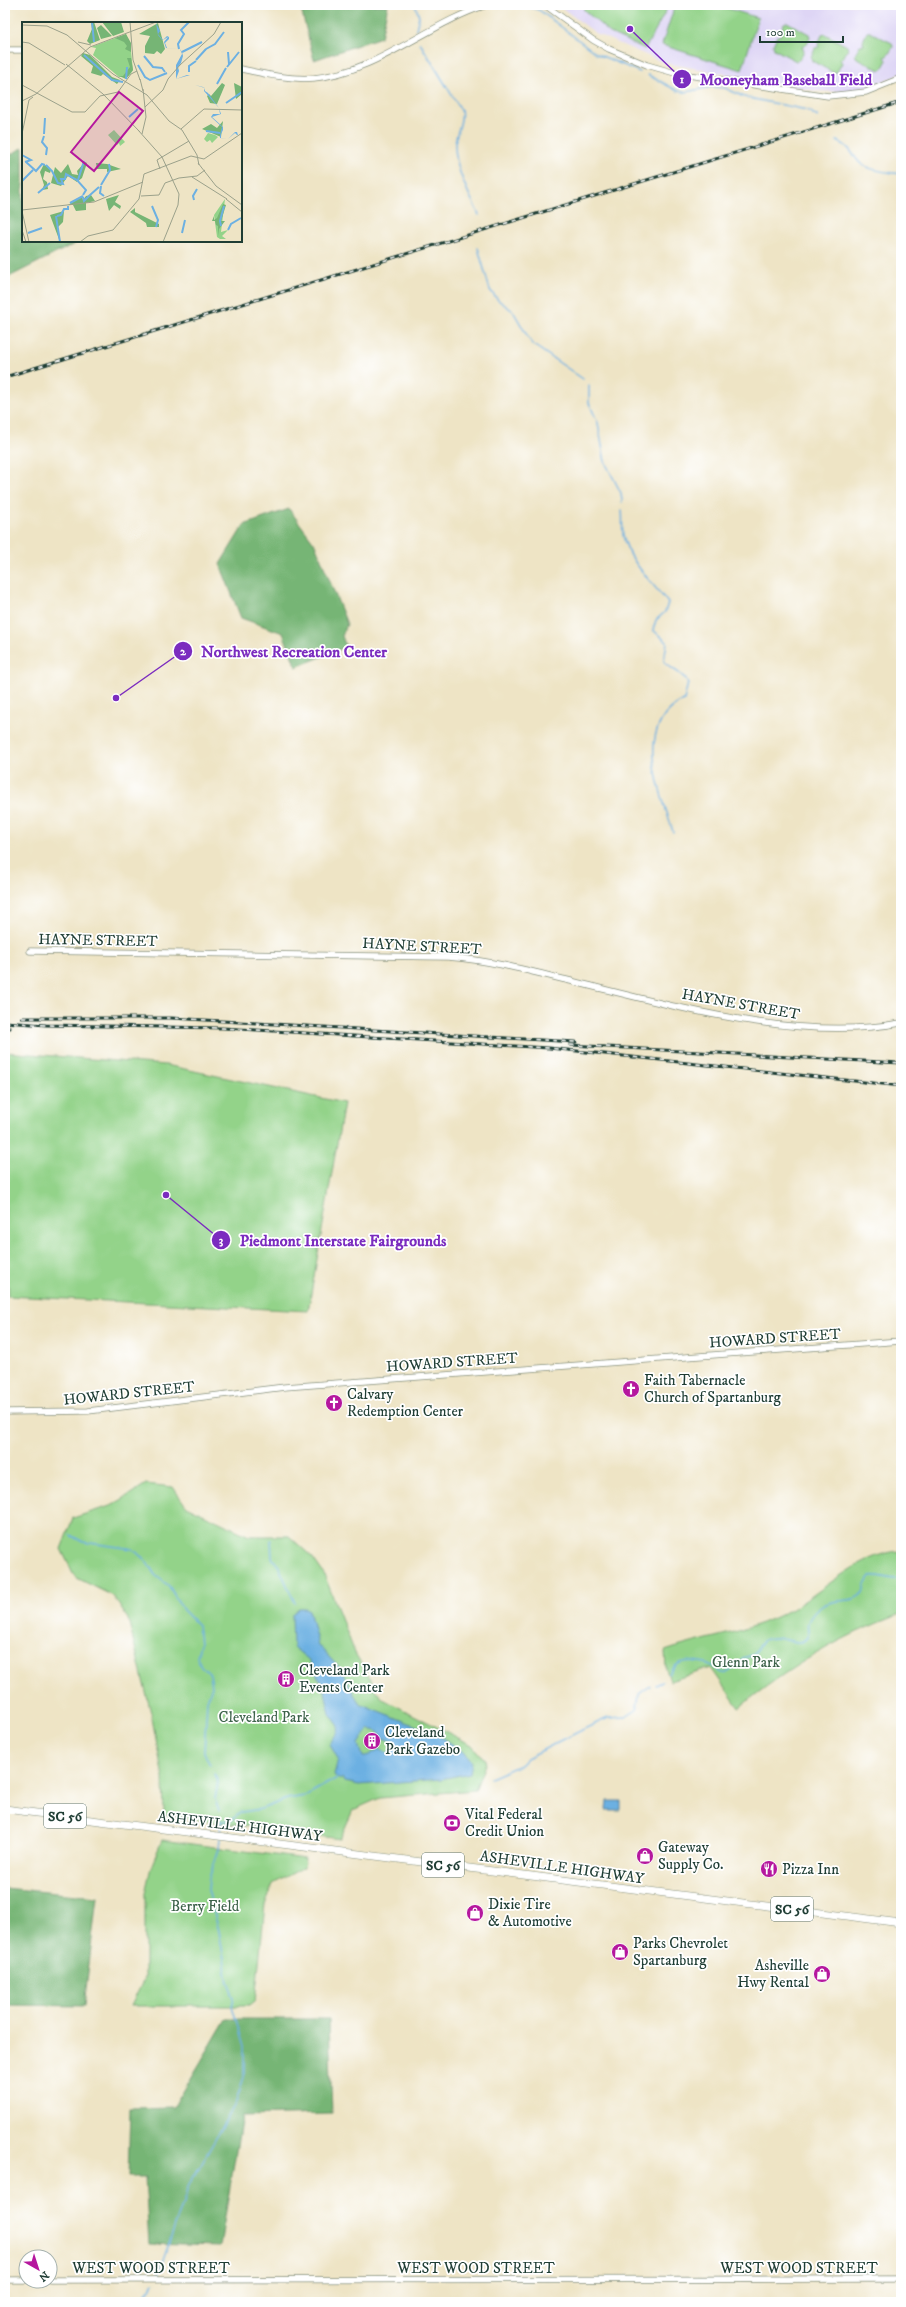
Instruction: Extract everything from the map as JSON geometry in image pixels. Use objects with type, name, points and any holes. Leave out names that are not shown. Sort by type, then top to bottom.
[{"type":"main road","name":"ASHEVILLE HIGHWAY","points":[[5,1809],[901,1923]]},
{"type":"street","points":[[242,69],[302,78],[333,75],[383,57],[454,18],[487,5]]},
{"type":"street","points":[[545,5],[593,40],[609,49],[647,66],[675,73],[828,96],[866,92],[901,78]]},
{"type":"street","points":[[5,50],[22,50]]},
{"type":"street","name":"HAYNE STREET","points":[[30,951],[448,956],[490,962],[702,1011],[766,1022],[843,1030],[874,1028],[901,1023]]},
{"type":"street","name":"HOWARD STREET","points":[[5,1412],[96,1411],[285,1387],[901,1341]]},
{"type":"street","name":"WEST WOOD STREET","points":[[58,2280],[901,2279]]},
{"type":"street","points":[[5,2280],[18,2280]]},
{"type":"shaded area","points":[[558,5],[901,5],[901,74],[870,87],[846,92],[817,91],[665,63],[597,34]]},
{"type":"green space","points":[[300,5],[388,5],[381,37],[314,60]]},
{"type":"green space","points":[[583,5],[669,5],[645,49],[610,33],[584,10]]},
{"type":"green space","points":[[675,5],[717,5],[758,18],[742,70],[662,45]]},
{"type":"green space","points":[[787,22],[809,34],[810,37],[805,46],[802,47],[804,51],[799,60],[796,61],[774,49],[773,45],[777,36],[781,35],[780,32],[784,23]]},
{"type":"green space","points":[[867,32],[870,32],[892,43],[893,47],[885,57],[887,60],[882,69],[879,70],[857,58],[855,55],[860,45],[864,45],[863,41]]},
{"type":"green space","points":[[825,34],[847,46],[848,49],[843,58],[840,59],[842,63],[837,72],[834,73],[812,61],[811,57],[815,48],[819,47],[818,44],[822,35]]},
{"type":"green space","points":[[22,148],[22,242],[78,242],[5,279],[5,157]]},
{"type":"green space","points":[[289,509],[315,544],[347,624],[342,636],[346,647],[296,667],[283,633],[241,618],[220,564],[244,525]]},
{"type":"green space","points":[[5,1052],[166,1065],[344,1103],[308,1311],[7,1296],[9,1287],[5,1286]]},
{"type":"green space","name":"Cleveland Park","points":[[146,1484],[173,1487],[186,1506],[249,1536],[289,1536],[312,1557],[324,1574],[355,1653],[381,1698],[472,1745],[486,1762],[475,1790],[380,1798],[353,1810],[340,1839],[164,1815],[163,1777],[151,1713],[128,1619],[113,1596],[75,1577],[61,1549],[73,1518],[113,1505]]},
{"type":"green space","name":"Glenn Park","points":[[901,1551],[901,1614],[879,1622],[836,1642],[776,1679],[739,1708],[711,1668],[670,1681],[666,1669],[665,1651],[762,1623],[792,1609],[852,1568],[884,1554]]},
{"type":"green space","name":"Berry Field","points":[[162,1840],[305,1859],[304,1867],[273,1884],[265,1905],[255,2001],[249,2006],[131,2006],[145,1977],[145,1893],[151,1867]]},
{"type":"green space","points":[[5,1888],[97,1897],[84,2006],[5,2005]]},
{"type":"green space","points":[[226,2019],[329,2019],[332,2114],[242,2116],[220,2246],[149,2244],[145,2177],[128,2177],[130,2108],[174,2107]]},
{"type":"water","points":[[299,1608],[309,1610],[318,1645],[341,1670],[358,1702],[435,1734],[450,1743],[463,1752],[472,1762],[470,1773],[441,1779],[359,1785],[345,1782],[342,1778],[340,1780],[334,1775],[338,1759],[330,1745],[338,1731],[339,1726],[330,1714],[324,1687],[309,1660],[293,1647],[292,1614]],"holes":[[[369,1729],[377,1731],[383,1738],[394,1742],[391,1752],[387,1753],[379,1749],[366,1757],[363,1757],[359,1744]]]},
{"type":"water","points":[[607,1801],[621,1801],[621,1810],[606,1810]]},
{"type":"waterway","points":[[415,5],[419,16],[416,29]]},
{"type":"waterway","points":[[524,5],[539,10],[597,54],[640,72]]},
{"type":"waterway","points":[[420,43],[461,110],[462,114],[455,141],[457,163],[463,181],[479,215]]},
{"type":"waterway","points":[[648,75],[678,91],[685,92],[712,87],[725,88],[744,97],[807,110],[818,117]]},
{"type":"waterway","points":[[837,141],[848,148],[863,165],[879,171],[901,174]]},
{"type":"waterway","points":[[478,248],[490,290],[498,300],[513,311],[532,344],[583,379]]},
{"type":"waterway","points":[[5,253],[10,255]]},
{"type":"waterway","points":[[589,385],[589,403],[598,423],[605,462],[621,493],[622,502]]},
{"type":"waterway","points":[[622,510],[623,535],[630,554],[635,563],[668,603],[665,612],[656,620],[653,630],[667,642],[664,661],[683,676],[688,683],[684,700],[668,712],[659,726],[654,742],[654,760],[657,778],[673,832]]},
{"type":"waterway","points":[[70,1535],[83,1542],[133,1549],[147,1562],[155,1575],[169,1586],[183,1610],[198,1625],[200,1644],[197,1657],[201,1666],[210,1674],[212,1686],[207,1701],[204,1752],[210,1765]]},
{"type":"waterway","points":[[271,1540],[272,1558],[278,1565],[295,1603]]},
{"type":"waterway","points":[[669,1674],[677,1665],[692,1661],[709,1664],[722,1673],[728,1673],[743,1658],[753,1655],[764,1640],[775,1638],[799,1642],[806,1639],[808,1635],[808,1622],[816,1611],[827,1603],[850,1600],[860,1595],[864,1591],[864,1586],[871,1576],[901,1579]]},
{"type":"waterway","points":[[656,1685],[662,1682]]},
{"type":"waterway","points":[[490,1778],[520,1765],[527,1758],[608,1718],[625,1717],[637,1709],[639,1694],[650,1686]]},
{"type":"waterway","points":[[215,1774],[218,1782],[215,1799],[219,1810]]},
{"type":"waterway","points":[[222,1821],[232,1820],[241,1812],[261,1809],[287,1799],[305,1796],[337,1778]]},
{"type":"waterway","points":[[218,1817],[221,1822],[220,1834]]},
{"type":"waterway","points":[[158,2275],[189,2185],[235,2105],[244,2078],[244,2047],[232,2006],[234,1998],[228,1983],[219,1931],[208,1890],[209,1878],[219,1849],[220,1838]]},
{"type":"waterway","points":[[139,2302],[154,2283]]},
{"type":"railway","points":[[5,377],[901,102]]},
{"type":"railway","points":[[22,1018],[171,1018],[576,1042]]},
{"type":"railway","points":[[5,1022],[46,1025],[223,1028],[549,1048],[901,1086]]},
{"type":"railway","points":[[5,1028],[10,1028]]},
{"type":"railway","points":[[570,1045],[901,1063]]},
{"type":"place","name":"Mooneyham Baseball Field","points":[[630,29]]},
{"type":"place","name":"Northwest Recreation Center","points":[[116,698]]},
{"type":"place","name":"Piedmont Interstate Fairgrounds","points":[[166,1195]]},
{"type":"place","name":"Faith Tabernacle Church of Spartanburg","points":[[631,1389]]},
{"type":"place","name":"Calvary Redemption Center","points":[[334,1403]]},
{"type":"place","name":"Cleveland Park Events Center","points":[[286,1679]]},
{"type":"place","name":"Cleveland Park Gazebo","points":[[372,1741]]},
{"type":"place","name":"Vital Federal Credit Union","points":[[452,1823]]},
{"type":"place","name":"Gateway Supply Co.","points":[[645,1856]]},
{"type":"place","name":"Pizza Inn","points":[[769,1869]]},
{"type":"place","name":"Dixie Tire & Automotive","points":[[475,1913]]},
{"type":"place","name":"Parks Chevrolet Spartanburg","points":[[620,1952]]},
{"type":"place","name":"Asheville Hwy Rental","points":[[822,1974]]}]
